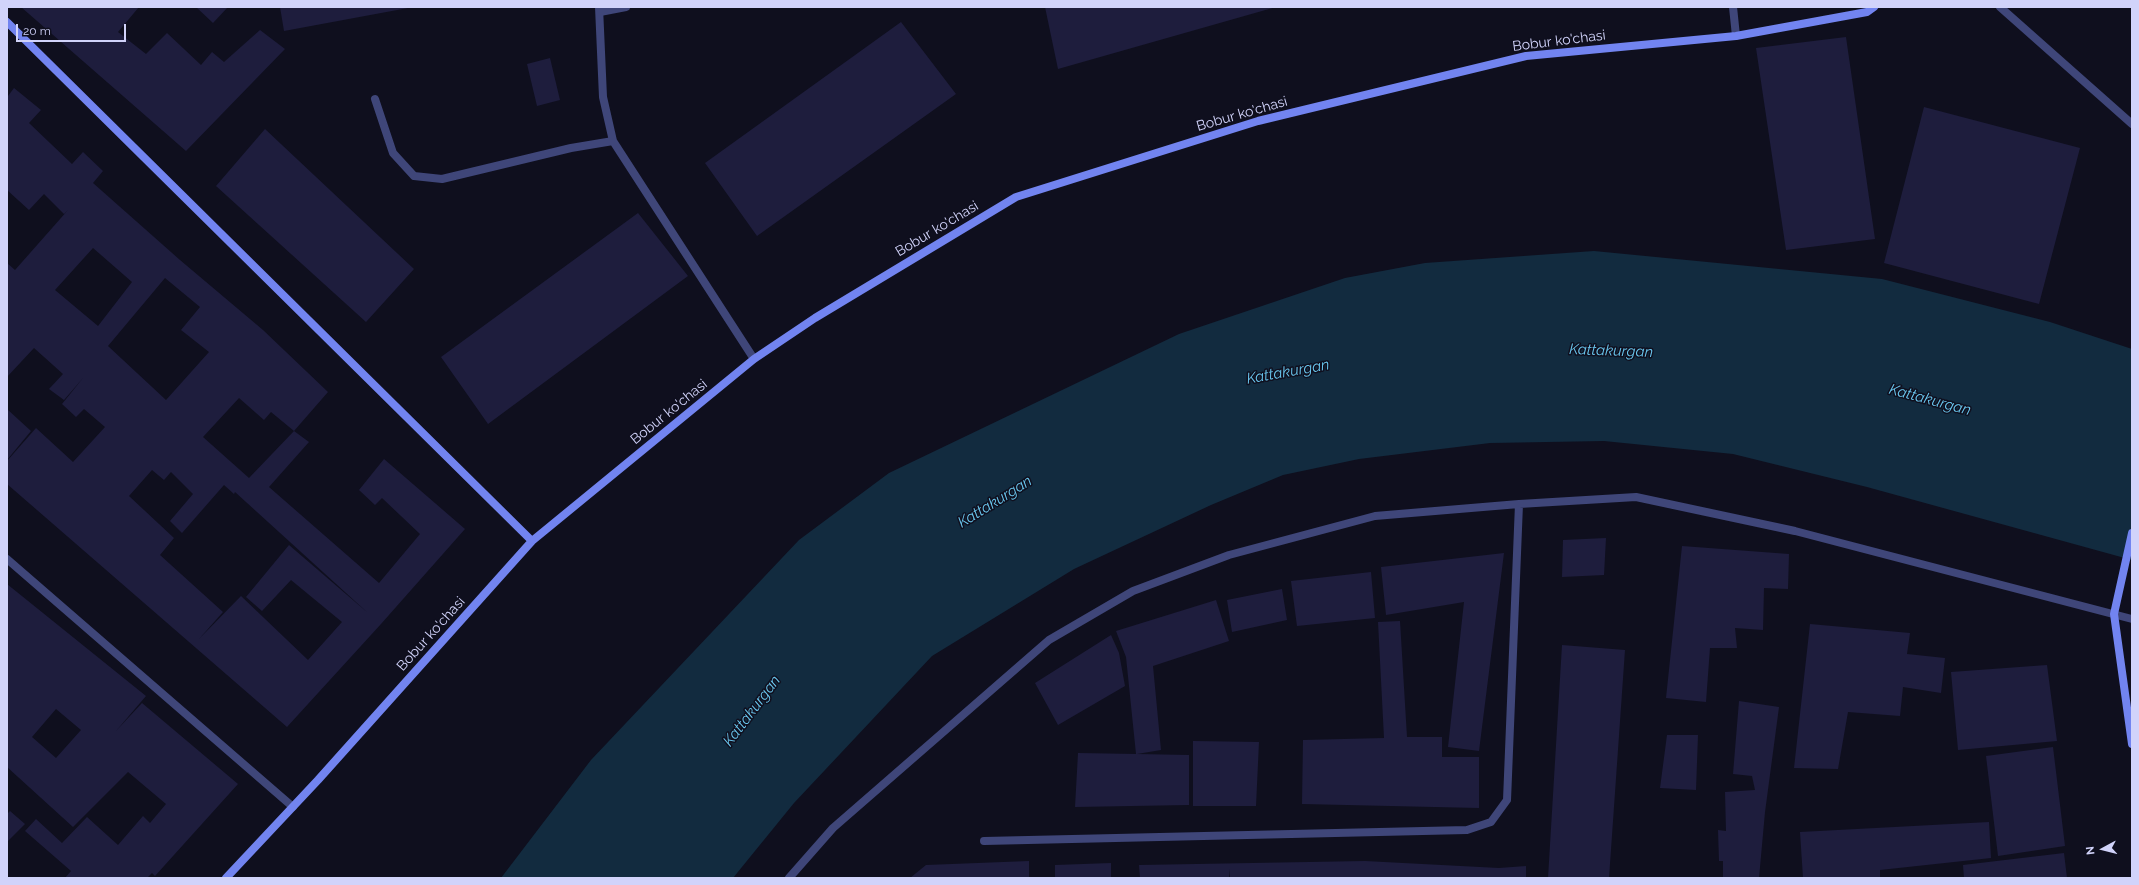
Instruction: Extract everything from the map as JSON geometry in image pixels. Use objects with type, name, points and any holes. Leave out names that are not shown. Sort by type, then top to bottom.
[{"type":"street","points":[[626,7],[599,10],[603,97],[613,141],[754,359]]},
{"type":"street","points":[[1733,7],[1736,36]]},
{"type":"street","name":"Bobur ko'chasi","points":[[226,878],[293,807],[532,541],[754,359],[815,318],[1016,196],[1258,121],[1526,56],[1736,36],[1867,12],[1874,7]]},
{"type":"street","points":[[2000,7],[2132,124]]},
{"type":"street","points":[[7,22],[532,541]]},
{"type":"street","points":[[374,99],[393,153],[414,176],[442,179],[571,148],[613,141]]},
{"type":"street","points":[[789,878],[833,828],[1049,640],[1133,591],[1228,555],[1375,516],[1519,504],[1636,497],[1795,531],[2132,619]]},
{"type":"street","points":[[984,841],[1467,830],[1492,822],[1507,800],[1519,504]]},
{"type":"street","points":[[2132,533],[2114,614],[2132,744]]},
{"type":"street","points":[[7,559],[293,807]]},
{"type":"water","name":"Kattakurgan","points":[[1594,251],[1882,279],[2050,322],[2132,349],[2132,560],[1867,487],[1733,454],[1604,441],[1490,443],[1359,459],[1283,475],[1211,505],[1074,569],[932,656],[794,803],[733,878],[501,878],[591,760],[799,540],[889,473],[1179,334],[1345,278],[1425,263]]},
{"type":"building","points":[[21,7],[139,7],[118,32],[146,54],[167,33],[201,65],[212,52],[224,62],[260,30],[285,49],[186,151]]},
{"type":"building","points":[[196,7],[228,7],[213,23]]},
{"type":"building","points":[[280,7],[408,7],[408,8],[284,31]]},
{"type":"building","points":[[1045,7],[1276,7],[1058,69]]},
{"type":"building","points":[[901,22],[956,94],[757,236],[705,163]]},
{"type":"building","points":[[1846,37],[1875,239],[1786,250],[1756,48]]},
{"type":"building","points":[[550,58],[560,100],[537,106],[527,64]]},
{"type":"building","points":[[14,88],[41,110],[29,123],[72,164],[83,152],[103,171],[93,183],[180,260],[263,330],[328,392],[294,431],[309,442],[269,487],[379,583],[420,534],[382,498],[375,505],[359,490],[384,459],[465,529],[287,727],[7,484],[7,461],[36,428],[73,462],[105,427],[84,409],[76,417],[62,404],[83,378],[64,400],[49,389],[63,374],[34,348],[7,377],[7,263],[15,270],[68,210],[64,214],[44,194],[29,210],[7,190],[7,95],[8,96]],"holes":[[[93,248],[132,282],[98,326],[55,290]],[[165,278],[200,307],[181,330],[209,352],[166,400],[108,346]],[[239,398],[264,420],[271,412],[294,431],[249,478],[203,437]],[[152,470],[164,480],[171,472],[193,494],[170,521],[182,533],[224,485],[234,494],[235,492],[368,613],[289,545],[246,597],[262,611],[291,580],[342,622],[308,660],[241,596],[199,639],[223,612],[160,555],[174,538],[129,496]]]},
{"type":"building","points":[[1924,107],[2080,148],[2039,304],[1884,263]]},
{"type":"building","points":[[265,129],[414,269],[366,322],[216,186]]},
{"type":"building","points":[[638,213],[688,276],[488,424],[441,357]]},
{"type":"building","points":[[7,409],[31,431],[7,460]]},
{"type":"building","points":[[1606,538],[1604,575],[1562,577],[1563,540]]},
{"type":"building","points":[[1682,546],[1789,554],[1788,589],[1764,588],[1763,630],[1735,628],[1737,648],[1710,648],[1706,702],[1666,698]]},
{"type":"building","points":[[1504,553],[1479,751],[1448,747],[1464,602],[1386,615],[1381,567]]},
{"type":"building","points":[[1371,572],[1375,618],[1297,626],[1291,581]]},
{"type":"building","points":[[7,584],[146,696],[116,731],[142,703],[238,784],[155,876],[152,873],[147,878],[65,878],[71,871],[25,831],[36,819],[62,843],[87,817],[118,845],[143,816],[150,823],[166,804],[128,772],[73,827],[7,767]],"holes":[[[56,709],[81,730],[56,758],[32,737]]]},
{"type":"building","points":[[1282,589],[1287,620],[1232,632],[1227,600]]},
{"type":"building","points":[[1216,600],[1229,641],[1153,666],[1161,750],[1137,754],[1189,755],[1189,805],[1075,807],[1078,753],[1136,754],[1126,657],[1116,631]]},
{"type":"building","points":[[1400,621],[1407,737],[1442,737],[1442,757],[1479,757],[1479,808],[1302,804],[1303,740],[1384,738],[1378,622]]},
{"type":"building","points":[[1810,624],[1910,633],[1907,654],[1945,658],[1941,693],[1903,687],[1900,716],[1848,712],[1838,769],[1794,768]]},
{"type":"building","points":[[1111,635],[1119,653],[1125,686],[1058,725],[1035,683]]},
{"type":"building","points":[[1562,645],[1625,650],[1609,878],[1548,878]]},
{"type":"building","points":[[2047,665],[2057,741],[1958,750],[1951,672]]},
{"type":"building","points":[[1739,701],[1779,707],[1765,812],[1759,878],[1723,878],[1723,861],[1719,861],[1718,830],[1726,831],[1725,792],[1755,790],[1752,776],[1733,774]]},
{"type":"building","points":[[1667,735],[1698,735],[1696,790],[1660,788]]},
{"type":"building","points":[[1193,741],[1259,742],[1256,806],[1193,806]]},
{"type":"building","points":[[2053,747],[2065,846],[1998,856],[1986,756]]},
{"type":"building","points":[[10,811],[25,824],[7,842],[7,814]]},
{"type":"building","points":[[1989,822],[1991,858],[1880,870],[1880,878],[1803,878],[1800,832]]},
{"type":"building","points":[[2064,853],[2067,878],[1964,878],[1963,865]]},
{"type":"building","points":[[1029,861],[1029,878],[910,878],[926,865]]},
{"type":"building","points":[[1365,861],[1499,868],[1526,866],[1526,878],[1230,878],[1230,869],[1229,878],[1140,878],[1139,865]]},
{"type":"building","points":[[1111,863],[1111,878],[1055,878],[1055,865]]}]
